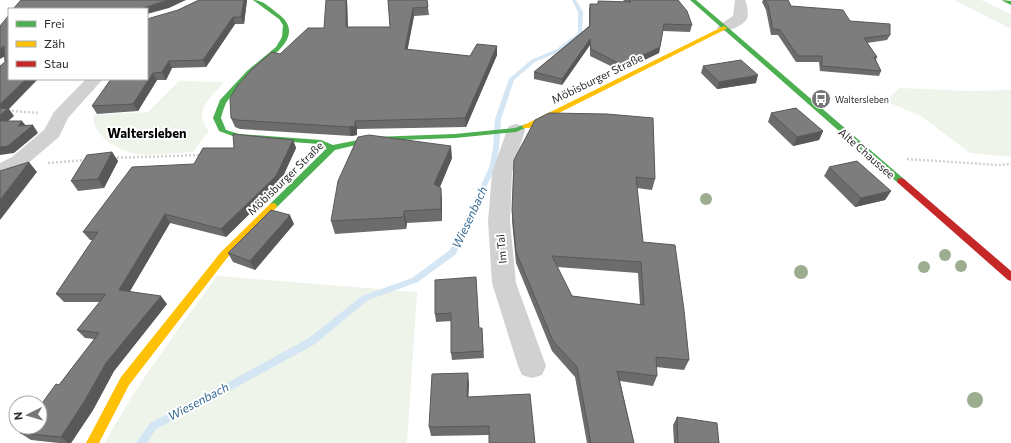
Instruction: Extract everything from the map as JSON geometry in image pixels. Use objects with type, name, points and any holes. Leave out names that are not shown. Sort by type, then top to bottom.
[{"type":"street","points":[[256,0],[281,18],[286,25],[285,37],[279,48],[249,72],[223,102],[217,118],[223,131],[238,136],[321,142],[332,148]]},
{"type":"street","name":"Alte Chaussee","points":[[693,0],[1011,277]]},
{"type":"street","points":[[1005,0],[1011,2]]},
{"type":"street","points":[[724,28],[740,18],[740,2]]},
{"type":"street","name":"Möbisburger Straße","points":[[92,443],[125,381],[224,255],[332,148],[373,139],[511,131],[570,105],[724,28]]},
{"type":"street","points":[[0,171],[19,161],[52,133],[60,116],[94,80]]},
{"type":"street","name":"Im Tal","points":[[511,131],[502,173],[499,221],[504,283],[532,366]]},
{"type":"path","points":[[0,110],[60,116]]},
{"type":"path","points":[[107,159],[209,154]]},
{"type":"path","points":[[871,156],[998,165],[1011,164]]},
{"type":"path","points":[[54,163],[92,160]]},
{"type":"shaded area","points":[[954,0],[981,0],[1011,14],[1011,29]]},
{"type":"shaded area","points":[[179,81],[224,82],[205,105],[202,117],[204,124],[209,131],[193,152],[156,155],[136,154],[115,146],[101,135],[97,129],[94,122],[94,115],[148,112]]},
{"type":"shaded area","points":[[900,88],[968,91],[1011,90],[1011,157],[970,153],[921,116],[885,101]]},
{"type":"shaded area","points":[[217,276],[417,292],[407,443],[105,443],[144,378]]},
{"type":"building","points":[[21,0],[168,0],[143,8],[14,8]]},
{"type":"building","points":[[199,0],[244,0],[241,17],[233,17],[203,60],[169,61],[162,72],[153,73],[133,104],[92,106],[110,80],[148,80],[148,19],[178,10]]},
{"type":"building","points":[[326,0],[346,0],[346,27],[390,27],[388,0],[427,0],[428,7],[413,8],[405,49],[470,56],[477,44],[497,46],[465,118],[355,121],[355,126],[349,127],[237,120],[231,118],[230,98],[238,85],[253,68],[272,52],[280,54],[308,28],[324,28]]},
{"type":"building","points":[[629,0],[678,0],[687,11],[692,25],[664,24],[660,47],[622,65],[591,49],[590,39],[562,79],[534,72],[590,26],[590,4],[598,4],[598,1],[631,2]]},
{"type":"building","points":[[765,0],[788,0],[791,6],[843,10],[850,21],[890,24],[890,35],[864,38],[877,57],[874,57],[881,71],[822,66],[822,56],[798,56],[780,30],[773,29],[768,5]]},
{"type":"building","points":[[8,16],[8,80],[25,80],[0,104],[0,66],[5,62],[4,46],[0,49],[0,26]]},
{"type":"building","points":[[741,60],[758,75],[719,82],[703,66]]},
{"type":"building","points":[[0,108],[8,109],[0,115]]},
{"type":"building","points":[[796,108],[823,131],[797,137],[771,113]]},
{"type":"building","points":[[549,113],[607,114],[653,118],[655,179],[636,177],[643,242],[675,245],[689,360],[656,357],[657,376],[617,371],[634,443],[591,443],[577,367],[553,341],[516,252],[512,210],[514,160],[535,120]],"holes":[[[552,256],[641,262],[644,305],[572,296]]]},
{"type":"building","points":[[0,121],[22,121],[18,126],[33,125],[8,146],[0,147]]},
{"type":"building","points":[[233,134],[293,140],[276,176],[221,229],[165,214],[119,290],[161,296],[106,363],[84,402],[61,437],[40,435],[48,435],[48,395],[56,384],[59,385],[99,333],[77,330],[106,294],[56,294],[98,232],[83,232],[132,167],[194,164],[203,148],[234,148]]},
{"type":"building","points":[[369,135],[451,146],[434,184],[441,188],[441,209],[404,211],[404,217],[331,221],[338,181],[358,137]]},
{"type":"building","points":[[112,152],[98,179],[71,181],[87,155]]},
{"type":"building","points":[[857,161],[891,191],[861,198],[829,167]]},
{"type":"building","points":[[29,162],[0,200],[0,171]]},
{"type":"building","points":[[271,210],[290,215],[250,261],[228,253]]},
{"type":"building","points":[[476,277],[479,328],[482,328],[483,351],[451,353],[451,313],[435,314],[435,280]]},
{"type":"building","points":[[468,373],[467,397],[530,394],[535,443],[489,443],[489,426],[429,427],[432,374]]},
{"type":"building","points":[[677,417],[717,423],[719,443],[678,443]]},
{"type":"waterway","name":"Wiesenbach","points":[[141,443],[153,426],[210,397],[312,341],[365,298],[415,280],[453,252],[492,168],[496,149],[498,119],[512,79],[533,61],[559,50],[580,34],[581,12],[574,0]]},
{"type":"traffic: fast","points":[[256,0],[281,18],[286,25],[285,37],[279,48],[249,72],[223,102],[217,118],[223,131],[238,136],[321,142],[332,148]]},
{"type":"traffic: fast","points":[[693,0],[901,181]]},
{"type":"traffic: fast","points":[[1005,0],[1011,3]]},
{"type":"traffic: fast","points":[[273,206],[332,148],[373,139],[455,136],[516,130],[526,126]]},
{"type":"traffic: slow","points":[[526,126],[724,28]]},
{"type":"traffic: slow","points":[[92,443],[125,381],[224,255],[273,206]]},
{"type":"traffic: jam","points":[[901,181],[1011,277]]},
{"type":"place","name":"Waltersleben","points":[[821,99]]},
{"type":"district","name":"Waltersleben","points":[[147,133]]}]
